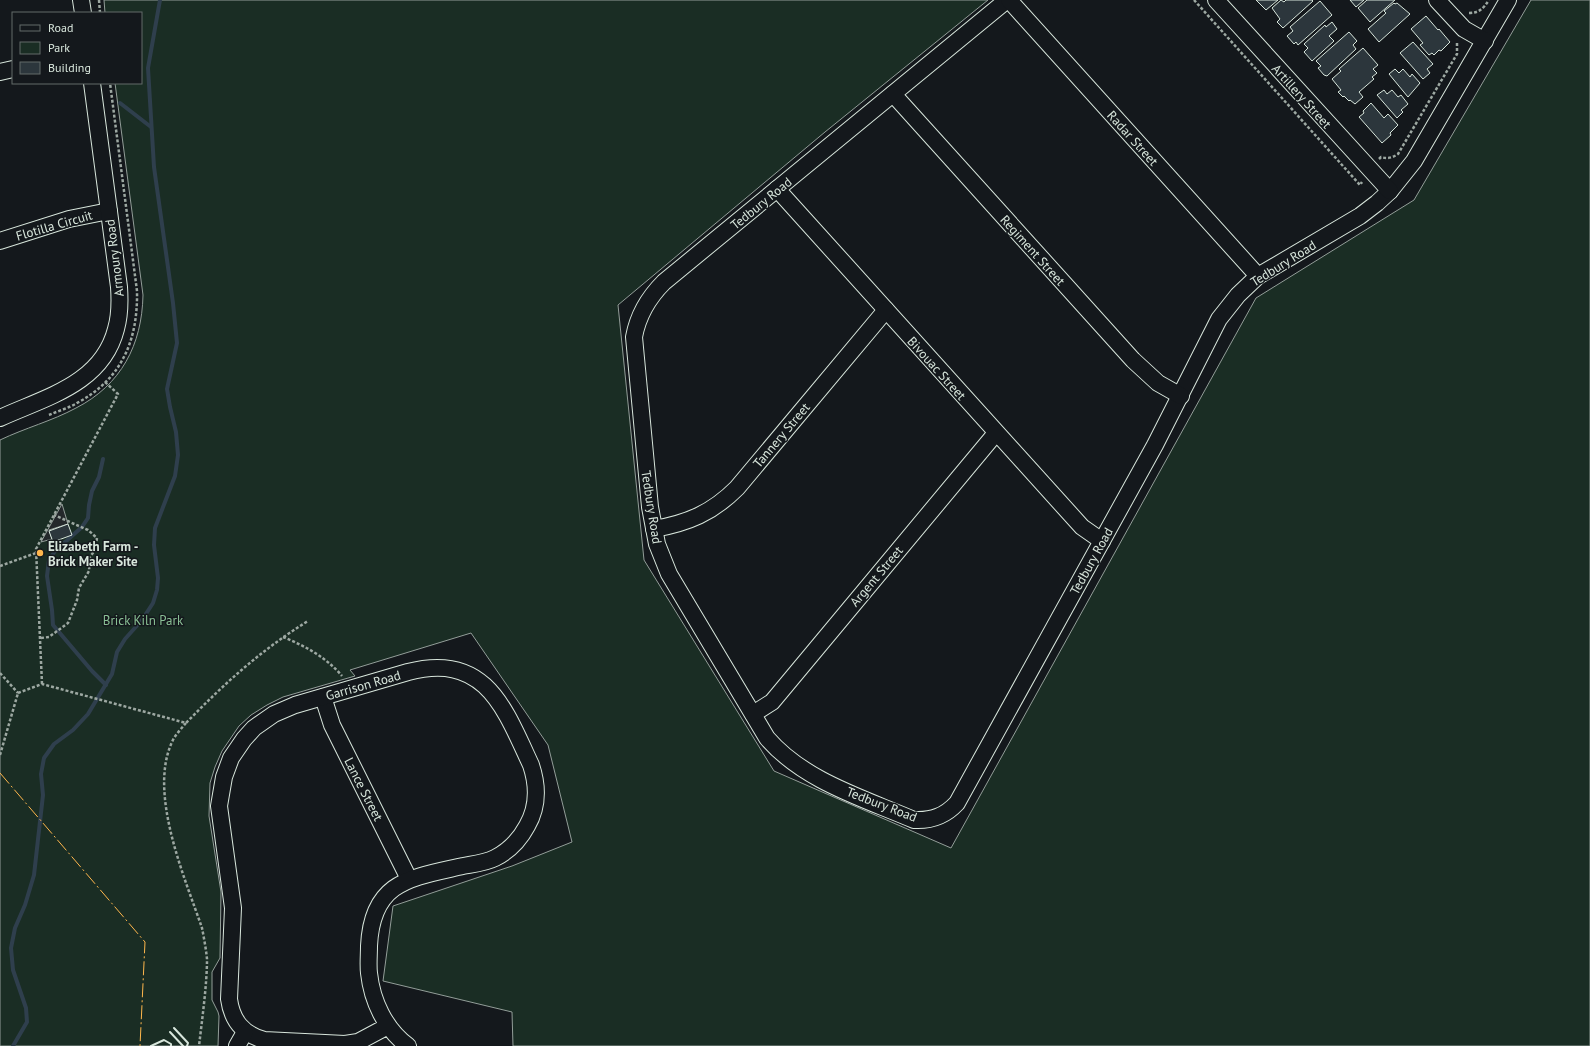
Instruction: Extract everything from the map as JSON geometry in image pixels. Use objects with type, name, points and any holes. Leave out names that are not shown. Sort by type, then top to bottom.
[{"type":"street","points":[[81,0],[83,12]]},
{"type":"street","name":"Tedbury Road","points":[[1008,0],[664,282],[651,296],[641,314],[636,330],[634,345],[650,507],[661,555],[669,574],[767,738],[776,749],[811,775],[914,820],[938,818],[948,812],[957,803],[1155,445],[1181,396],[1218,319],[1238,295],[1258,276],[1360,216],[1377,204],[1390,191],[1414,161],[1508,0]]},
{"type":"street","name":"Radar Street","points":[[1008,0],[1258,276]]},
{"type":"street","name":"Artillery Street","points":[[1216,0],[1390,191]]},
{"type":"street","points":[[1437,0],[1464,29],[1485,41]]},
{"type":"street","points":[[0,72],[12,69]]},
{"type":"street","name":"Armoury Road","points":[[0,418],[58,393],[81,381],[99,363],[110,348],[116,329],[120,309],[119,286],[92,84]]},
{"type":"street","name":"Regiment Street","points":[[893,94],[1133,360],[1158,382],[1181,396]]},
{"type":"street","name":"Bivouac Street","points":[[778,189],[1082,527],[1102,540]]},
{"type":"street","name":"Flotilla Circuit","points":[[0,241],[69,219],[109,211]]},
{"type":"street","name":"Tannery Street","points":[[654,529],[680,524],[700,516],[726,499],[737,488],[886,310]]},
{"type":"street","name":"Argent Street","points":[[753,714],[772,702],[996,433]]},
{"type":"street","name":"Garrison Road","points":[[245,1032],[238,1024],[230,1008],[233,908],[220,815],[221,786],[231,758],[244,739],[254,728],[279,711],[295,705],[424,668],[449,668],[461,671],[482,682],[497,698],[531,765],[536,787],[535,805],[530,822],[515,843],[500,855],[482,862],[409,879],[396,886],[382,898],[375,911],[371,924],[369,969],[370,981],[376,1003],[388,1026],[408,1046]]},
{"type":"street","name":"Lance Street","points":[[322,697],[332,725],[409,879]]},
{"type":"street","points":[[237,1046],[245,1032],[254,1037],[269,1041],[345,1044],[358,1042],[388,1026]]},
{"type":"path","points":[[99,0],[100,12]]},
{"type":"path","points":[[1194,0],[1360,185],[1364,180]]},
{"type":"path","points":[[1467,17],[1469,13],[1475,13],[1484,8],[1488,0]]},
{"type":"path","points":[[1378,160],[1381,156],[1385,158],[1398,154],[1457,54],[1458,47],[1454,39]]},
{"type":"path","points":[[42,684],[36,553],[38,544],[118,394],[105,382]]},
{"type":"path","points":[[41,638],[49,637],[68,623],[79,588],[90,571],[90,557],[95,550],[97,538],[88,530],[54,515]]},
{"type":"path","points":[[0,566],[36,553]]},
{"type":"path","points":[[198,1046],[207,959],[202,928],[170,833],[166,813],[165,778],[168,752],[177,734],[221,687],[283,636],[308,621]]},
{"type":"path","points":[[283,636],[303,645],[329,662],[346,681]]},
{"type":"path","points":[[0,673],[18,693]]},
{"type":"path","points":[[18,693],[42,684],[186,723]]},
{"type":"path","points":[[0,755],[18,693]]},
{"type":"green space","name":"Brick Kiln Park","points":[[104,0],[988,0],[825,132],[618,305],[644,560],[774,771],[951,848],[1256,298],[1414,200],[1531,0],[1590,0],[1590,1046],[513,1046],[512,1012],[383,981],[393,906],[512,866],[572,842],[548,745],[471,633],[350,670],[355,676],[283,697],[251,715],[239,726],[222,751],[210,783],[209,816],[221,892],[220,958],[212,972],[212,1000],[219,1016],[218,1046],[0,1046],[0,440],[67,413],[92,399],[105,388],[126,362],[133,347],[142,313],[143,295],[115,84],[142,84],[142,12],[105,12]]},
{"type":"shaded area","points":[[62,504],[68,524],[49,530],[52,539],[41,542]]},
{"type":"building","points":[[1256,0],[1278,0],[1266,10]]},
{"type":"building","points":[[1281,0],[1284,2],[1286,0],[1313,1],[1283,28],[1277,22],[1280,19],[1272,8]]},
{"type":"building","points":[[1350,0],[1364,0],[1356,7]]},
{"type":"building","points":[[1367,0],[1395,0],[1370,22],[1358,8]]},
{"type":"building","points":[[1320,1],[1332,15],[1298,45],[1296,42],[1294,44],[1287,36],[1293,31],[1290,27]]},
{"type":"building","points":[[1394,3],[1397,3],[1410,14],[1379,42],[1368,29],[1386,13],[1384,11]]},
{"type":"building","points":[[1426,16],[1450,42],[1441,51],[1439,50],[1434,55],[1432,53],[1429,55],[1420,45],[1423,43],[1411,29]]},
{"type":"building","points":[[1332,22],[1337,29],[1329,36],[1334,41],[1312,61],[1304,52],[1308,48],[1304,44],[1325,25],[1326,27]]},
{"type":"building","points":[[1349,32],[1357,41],[1353,45],[1356,49],[1327,76],[1324,75],[1318,68],[1321,66],[1316,61]]},
{"type":"building","points":[[1413,42],[1433,64],[1427,69],[1430,73],[1423,79],[1400,53]]},
{"type":"building","points":[[1363,48],[1378,65],[1373,69],[1377,73],[1372,77],[1374,79],[1359,92],[1363,97],[1355,104],[1344,96],[1343,97],[1338,92],[1341,90],[1332,79],[1341,71],[1339,69]]},
{"type":"building","points":[[1395,69],[1399,73],[1403,69],[1410,77],[1412,74],[1420,83],[1408,97],[1389,74]]},
{"type":"building","points":[[1384,90],[1387,94],[1392,90],[1398,97],[1401,95],[1408,104],[1401,110],[1403,112],[1397,118],[1377,95]]},
{"type":"building","points":[[1371,103],[1384,118],[1388,114],[1398,125],[1390,133],[1391,135],[1382,143],[1359,117]]},
{"type":"building","points":[[68,524],[72,535],[53,542],[49,531]]},
{"type":"waterway","points":[[13,1046],[27,1022],[26,1008],[13,970],[11,948],[15,928],[25,905],[34,875],[43,795],[41,774],[44,758],[54,744],[73,730],[88,714],[112,674],[117,652],[125,639],[142,620],[153,603],[157,590],[158,578],[154,545],[155,528],[175,476],[178,455],[176,432],[167,389],[177,343],[173,303],[154,167],[148,68],[160,0]]},
{"type":"waterway","points":[[120,103],[151,127]]},
{"type":"waterway","points":[[103,459],[99,477],[92,491],[88,518],[82,527],[55,551],[49,560],[47,576],[53,625],[92,671],[106,685]]},
{"type":"wall","points":[[174,1028],[188,1043],[187,1046]]},
{"type":"wall","points":[[170,1032],[183,1046]]},
{"type":"wall","points":[[151,1046],[164,1040],[171,1044],[171,1046]]},
{"type":"power","points":[[0,773],[145,942],[140,1046]]},
{"type":"place","name":"Elizabeth Farm - Brick Maker Site","points":[[40,553]]}]
